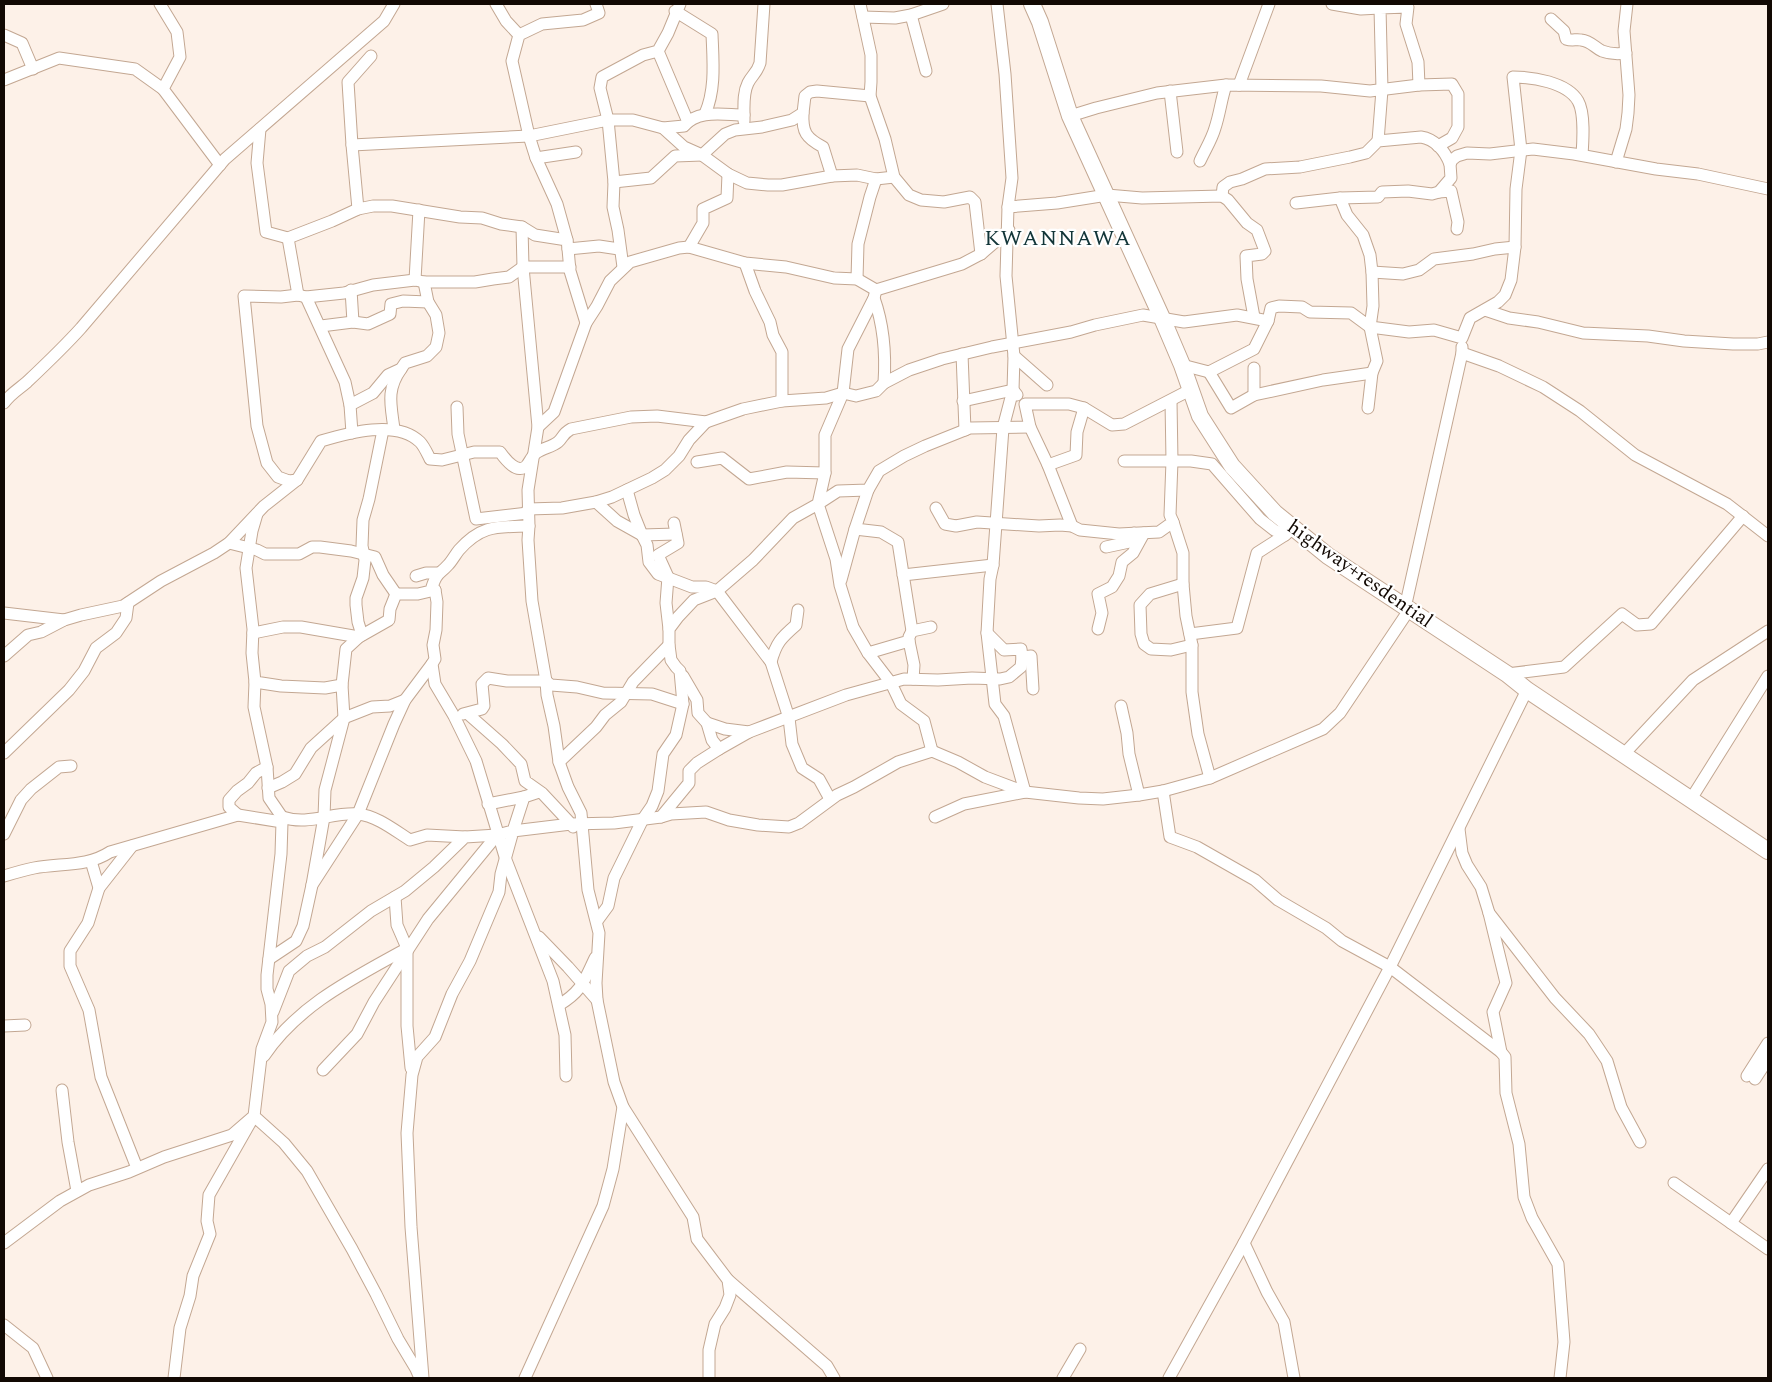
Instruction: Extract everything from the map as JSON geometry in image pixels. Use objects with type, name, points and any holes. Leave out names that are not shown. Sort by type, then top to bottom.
[{"type":"highway","name":"highway+resdential","points":[[1032,4],[1040,22],[1070,116],[1162,318],[1200,416],[1232,466],[1275,513],[1289,532],[1507,674],[1527,690],[1768,851]]},
{"type":"street","points":[[160,4],[177,32],[180,57],[163,89]]},
{"type":"street","points":[[4,403],[8,396],[24,384],[81,328],[220,165],[384,21],[394,4]]},
{"type":"street","points":[[496,4],[506,20],[519,34]]},
{"type":"street","points":[[519,34],[542,24],[583,20],[599,13],[596,4]]},
{"type":"street","points":[[744,129],[744,97],[748,83],[758,72],[760,63],[764,4]]},
{"type":"street","points":[[860,4],[871,55],[870,96],[885,139],[894,177],[908,196],[921,200],[944,202],[970,197],[975,202],[981,254]]},
{"type":"street","points":[[863,17],[881,18],[911,15],[943,4]]},
{"type":"street","points":[[997,4],[1005,74],[1012,178],[1008,208],[1009,230],[1006,276],[1013,350],[1013,390],[1003,428],[987,633],[995,704],[1004,716],[1025,792]]},
{"type":"street","points":[[1239,84],[1269,4]]},
{"type":"street","points":[[1332,4],[1361,8],[1408,8],[1406,24],[1418,62],[1419,85]]},
{"type":"street","points":[[1616,162],[1626,130],[1628,113],[1629,95],[1624,31],[1628,4]]},
{"type":"street","points":[[623,267],[613,207],[614,182],[608,120],[600,88],[602,77],[643,55],[658,51],[668,33],[677,8],[712,34],[714,72],[710,102],[705,114]]},
{"type":"street","points":[[1378,141],[1382,90],[1380,8]]},
{"type":"street","points":[[911,15],[926,71]]},
{"type":"street","points":[[1551,20],[1564,31],[1568,40],[1582,40],[1593,43],[1602,51],[1626,54]]},
{"type":"street","points":[[519,34],[512,61],[529,136],[536,158],[557,204],[567,245],[570,267],[586,323]]},
{"type":"street","points":[[4,35],[22,43],[33,69]]},
{"type":"street","points":[[658,51],[688,122]]},
{"type":"street","points":[[358,209],[348,82],[371,56]]},
{"type":"street","points":[[4,80],[59,58],[135,69],[163,89],[220,165]]},
{"type":"street","points":[[1447,332],[1460,327],[1470,318],[1498,302],[1505,295],[1511,280],[1515,247],[1516,188],[1521,150],[1513,77],[1526,77],[1544,81],[1570,93],[1578,101],[1582,117],[1582,156]]},
{"type":"street","points":[[1070,116],[1105,105],[1170,91],[1226,85],[1321,86],[1370,91],[1419,85],[1452,84],[1458,94],[1458,127],[1452,138],[1438,146]]},
{"type":"street","points":[[1200,161],[1214,131],[1226,85]]},
{"type":"street","points":[[832,176],[823,147],[807,137],[802,124],[805,96],[810,92],[817,91],[870,96]]},
{"type":"street","points":[[1170,91],[1178,152]]},
{"type":"street","points":[[614,182],[651,178],[675,156],[702,156],[725,134],[735,130],[762,127],[792,120],[803,113]]},
{"type":"street","points":[[352,145],[529,136],[608,120],[633,120],[663,128],[684,126],[705,114],[744,115]]},
{"type":"street","points":[[663,128],[684,147],[702,156],[728,174],[747,182],[782,185],[832,176],[857,175],[876,179],[894,177]]},
{"type":"street","points":[[260,129],[257,163],[266,232],[288,238],[358,209],[374,206],[392,206],[460,217],[482,218],[501,224],[522,227],[534,234],[567,245],[619,249]]},
{"type":"street","points":[[1222,196],[1223,187],[1230,182],[1242,179],[1256,172],[1278,167],[1300,167],[1350,158],[1366,153],[1378,141],[1421,137],[1427,138],[1438,146],[1450,164],[1451,178],[1439,192]]},
{"type":"street","points":[[1452,138],[1467,153]]},
{"type":"street","points":[[1450,164],[1456,156],[1467,153],[1490,154],[1540,149],[1656,169],[1698,174],[1768,189]]},
{"type":"street","points":[[536,158],[576,152]]},
{"type":"street","points":[[689,247],[703,223],[703,210],[727,198],[728,174]]},
{"type":"street","points":[[857,280],[858,244],[876,179]]},
{"type":"street","points":[[1296,204],[1340,198],[1371,198],[1378,197],[1382,192],[1420,191],[1432,194],[1451,191],[1458,222],[1457,230]]},
{"type":"street","points":[[1008,208],[1107,195],[1142,198],[1222,196],[1228,200],[1247,223],[1257,230],[1265,251],[1262,254],[1246,256],[1247,279],[1254,317]]},
{"type":"street","points":[[1340,198],[1347,215],[1363,235],[1370,255],[1373,306],[1370,327],[1378,361],[1372,373],[1368,408]]},
{"type":"street","points":[[360,636],[356,598],[363,578],[363,520],[388,430],[390,397],[394,380],[405,363],[427,356],[436,346],[439,333],[436,315],[428,302],[420,281],[419,210]]},
{"type":"street","points":[[522,227],[523,267],[538,427],[535,454],[529,478],[528,540],[531,594],[559,762],[581,813],[576,824]]},
{"type":"street","points":[[932,751],[924,721],[902,704],[853,627],[840,586],[836,559],[818,504],[826,473],[825,435],[843,393],[848,349],[875,294],[962,264],[981,254],[1009,230]]},
{"type":"street","points":[[288,238],[302,296],[321,326],[342,371],[350,404],[352,433]]},
{"type":"street","points":[[538,427],[554,412],[586,323],[610,281],[630,262],[679,248],[689,247],[745,263],[786,267],[834,278],[857,280],[875,294],[886,356],[884,383]]},
{"type":"street","points":[[1372,272],[1403,274],[1419,270],[1434,259],[1473,254],[1495,248],[1515,247]]},
{"type":"street","points":[[745,263],[755,291],[770,322],[773,335],[782,352],[782,401]]},
{"type":"street","points":[[297,480],[289,481],[278,477],[267,464],[258,426],[244,296],[302,296],[351,290],[373,285],[420,281],[475,282],[509,277],[523,267],[570,267]]},
{"type":"street","points":[[351,290],[353,322]]},
{"type":"street","points":[[321,326],[353,322],[368,324],[390,314],[391,304],[403,301],[428,302]]},
{"type":"street","points":[[1182,366],[1209,372],[1254,349],[1268,320],[1271,308],[1280,306],[1302,307],[1310,312],[1351,313],[1370,327],[1409,332],[1426,330],[1447,332],[1462,338]]},
{"type":"street","points":[[1485,310],[1510,318],[1538,322],[1583,334],[1648,336],[1684,341],[1733,344],[1768,342]]},
{"type":"street","points":[[457,407],[458,434],[476,519],[562,508],[612,497],[665,470],[679,456],[689,440],[706,422],[728,414],[782,401],[826,398],[843,393],[856,396],[876,390],[884,383],[908,370],[962,354],[1013,350],[1143,315],[1184,322],[1237,315],[1268,320]]},
{"type":"street","points":[[4,876],[34,868],[99,859],[110,852],[238,815],[304,821],[358,814],[376,819],[410,840],[427,835],[465,837],[576,824],[661,817],[671,814],[706,812],[729,820],[758,825],[789,827],[799,823],[830,799],[898,762],[932,751],[958,762],[985,777],[1025,792],[1103,799],[1163,791],[1210,778],[1323,729],[1340,713],[1407,609],[1462,353],[1462,338],[1470,318]]},
{"type":"street","points":[[1013,350],[1047,385]]},
{"type":"street","points":[[1462,353],[1506,369],[1543,387],[1580,411],[1635,455],[1727,504],[1768,536]]},
{"type":"street","points":[[962,354],[965,430]]},
{"type":"street","points":[[1254,368],[1254,395]]},
{"type":"street","points":[[350,404],[373,393],[388,375],[401,369]]},
{"type":"street","points":[[1209,372],[1231,408],[1254,395],[1322,380],[1372,373]]},
{"type":"street","points":[[963,401],[1013,390]]},
{"type":"street","points":[[1013,390],[1025,404],[1030,427],[1048,465],[1072,526]]},
{"type":"street","points":[[1025,404],[1069,404],[1084,408],[1112,424],[1124,424],[1190,390]]},
{"type":"street","points":[[1170,401],[1172,461],[1170,514],[1184,553],[1183,584],[1186,616],[1191,640],[1192,692],[1198,734],[1210,778]]},
{"type":"street","points":[[1048,465],[1076,455],[1077,432],[1084,408]]},
{"type":"street","points":[[4,656],[28,635],[41,632],[64,620],[123,606],[161,581],[229,543],[285,488],[297,480],[321,441],[368,430],[388,430],[413,437],[421,443],[430,459],[442,460],[463,454],[488,451],[500,452],[506,460],[516,468],[521,469],[526,466],[535,454],[559,442],[563,434],[571,429],[631,417],[657,416],[706,422]]},
{"type":"street","points":[[840,586],[855,529],[868,490],[879,471],[925,446],[970,428],[1030,427]]},
{"type":"street","points":[[697,462],[722,458],[749,479],[787,472],[826,473]]},
{"type":"street","points":[[1124,461],[1191,461],[1212,464],[1260,520],[1274,530],[1289,532]]},
{"type":"street","points":[[627,490],[647,545],[649,562],[658,574],[692,587],[706,587],[717,591],[770,662],[789,718],[792,744],[802,768],[819,780],[830,799]]},
{"type":"street","points":[[669,629],[694,600],[717,591],[754,560],[794,518],[838,491],[868,490]]},
{"type":"street","points":[[596,502],[617,520],[642,535],[675,528],[678,543],[658,555],[668,577],[666,603],[671,660],[680,671],[697,700],[698,713],[707,723],[712,740],[719,749]]},
{"type":"street","points":[[936,508],[945,524],[956,526],[977,522],[1072,526],[1080,530],[1139,533],[1159,532],[1173,522]]},
{"type":"street","points":[[174,1378],[180,1328],[190,1296],[193,1276],[210,1234],[207,1222],[208,1195],[254,1116],[262,1048],[272,1022],[271,1004],[267,989],[281,854],[282,820],[269,798],[267,767],[254,707],[255,682],[250,594],[246,568],[257,514]]},
{"type":"street","points":[[1507,674],[1564,667],[1622,614],[1638,625],[1651,624],[1743,516]]},
{"type":"street","points":[[416,576],[426,573],[437,573],[447,567],[459,549],[474,536],[490,528],[529,526]]},
{"type":"street","points":[[855,529],[881,532],[898,542],[914,664],[913,679]]},
{"type":"street","points":[[1183,584],[1150,594],[1140,605],[1141,634],[1144,644],[1151,649],[1171,650],[1191,640],[1237,628],[1257,554],[1289,532]]},
{"type":"street","points":[[1106,546],[1134,541],[1139,533]]},
{"type":"street","points":[[1098,629],[1102,613],[1098,594],[1112,587],[1119,576],[1122,562],[1133,553],[1139,533]]},
{"type":"street","points":[[229,543],[265,554],[299,554],[312,547],[364,553],[375,557],[383,575],[396,594]]},
{"type":"street","points":[[903,575],[993,565]]},
{"type":"street","points":[[312,885],[358,814],[405,700],[435,658],[433,645],[436,630],[437,602],[435,590],[432,586],[437,573]]},
{"type":"street","points":[[396,594],[418,594],[435,590]]},
{"type":"street","points":[[269,959],[296,941],[303,926],[324,817],[325,790],[344,718],[342,685],[346,649],[360,636],[389,620],[390,609],[396,594]]},
{"type":"street","points":[[4,753],[68,690],[84,671],[96,648],[116,633],[126,618],[128,603]]},
{"type":"street","points":[[770,662],[775,647],[783,636],[796,625],[798,610]]},
{"type":"street","points":[[4,613],[64,620]]},
{"type":"street","points":[[252,633],[283,627],[301,627],[360,636]]},
{"type":"street","points":[[868,653],[931,627]]},
{"type":"street","points":[[1623,755],[1692,680],[1768,631]]},
{"type":"street","points":[[661,817],[689,783],[689,771],[697,763],[749,732],[846,695],[904,679],[993,679],[1009,677],[1021,667],[1022,657],[1020,649],[1004,650],[987,633]]},
{"type":"street","points":[[559,762],[621,702],[633,682],[669,645]]},
{"type":"street","points":[[1022,657],[1031,656],[1034,689]]},
{"type":"street","points":[[432,664],[435,684],[454,716],[476,761],[506,860],[553,981],[565,1035],[566,1076]]},
{"type":"street","points":[[597,921],[608,906],[614,878],[643,819],[652,806],[658,788],[663,754],[676,735],[683,704],[680,671]]},
{"type":"street","points":[[1691,799],[1768,676]]},
{"type":"street","points":[[454,716],[482,709],[484,706],[482,684],[488,678],[507,681],[546,681],[551,685],[577,687],[603,693],[652,694],[683,704]]},
{"type":"street","points":[[255,682],[280,686],[325,688],[342,685]]},
{"type":"street","points":[[1169,1378],[1244,1243],[1390,967],[1527,690]]},
{"type":"street","points":[[268,788],[295,774],[311,748],[344,718],[372,707],[390,706],[405,700]]},
{"type":"street","points":[[1121,706],[1129,754],[1139,795]]},
{"type":"street","points":[[468,714],[502,744],[521,764],[525,781],[576,824],[584,843],[588,890],[599,933],[596,1000],[614,1082],[623,1106],[693,1217],[697,1239],[728,1280],[826,1366],[834,1378]]},
{"type":"street","points":[[707,723],[725,729],[749,732]]},
{"type":"street","points":[[4,834],[21,800],[31,789],[59,767],[72,766]]},
{"type":"street","points":[[238,815],[229,807],[229,800],[256,774],[267,767]]},
{"type":"street","points":[[1163,791],[1170,837],[1198,847],[1255,880],[1278,900],[1326,928],[1342,941],[1390,967],[1505,1057],[1506,1093],[1520,1151],[1524,1197],[1532,1218],[1558,1264],[1564,1342],[1560,1378]]},
{"type":"street","points":[[488,804],[539,792]]},
{"type":"street","points":[[935,817],[964,804],[1025,792]]},
{"type":"street","points":[[421,1378],[407,1133],[412,1075],[417,1057],[435,1037],[452,994],[470,961],[499,892],[501,874],[524,797]]},
{"type":"street","points":[[1459,828],[1462,854],[1466,865],[1481,887],[1506,983],[1493,1012],[1501,1052]]},
{"type":"street","points":[[323,1070],[357,1034],[407,948],[497,834]]},
{"type":"street","points":[[272,1016],[289,971],[307,956],[325,947],[370,911],[395,898],[434,867],[465,837]]},
{"type":"street","points":[[132,846],[99,888],[88,922],[70,951],[70,966],[89,1010],[100,1077],[137,1168]]},
{"type":"street","points":[[91,861],[99,888]]},
{"type":"street","points":[[395,898],[397,925],[407,948],[406,1026],[412,1075]]},
{"type":"street","points":[[1489,913],[1555,998],[1589,1034],[1607,1061],[1621,1107],[1640,1142]]},
{"type":"street","points":[[535,933],[596,1000]]},
{"type":"street","points":[[261,1062],[270,1047],[305,1011],[334,990],[407,948]]},
{"type":"street","points":[[559,1005],[573,997],[583,984],[598,953]]},
{"type":"street","points":[[4,1026],[25,1025]]},
{"type":"street","points":[[1768,1043],[1751,1078],[1768,1059]]},
{"type":"street","points":[[62,1090],[68,1142],[77,1192]]},
{"type":"street","points":[[525,1378],[604,1206],[613,1169],[623,1106]]},
{"type":"street","points":[[254,1116],[284,1143],[307,1172],[368,1279],[398,1340],[421,1378]]},
{"type":"street","points":[[4,1243],[60,1201],[89,1185],[164,1157],[232,1135],[254,1116]]},
{"type":"street","points":[[1732,1223],[1768,1169]]},
{"type":"street","points":[[1674,1183],[1768,1249]]},
{"type":"street","points":[[1244,1243],[1267,1292],[1284,1322],[1294,1378]]},
{"type":"street","points":[[709,1378],[708,1350],[715,1324],[725,1308],[730,1295],[728,1280]]},
{"type":"street","points":[[4,1325],[33,1348],[47,1378]]},
{"type":"street","points":[[1062,1378],[1080,1349]]},
{"type":"district","name":"KWANNAWA","points":[[1058,238]]}]
